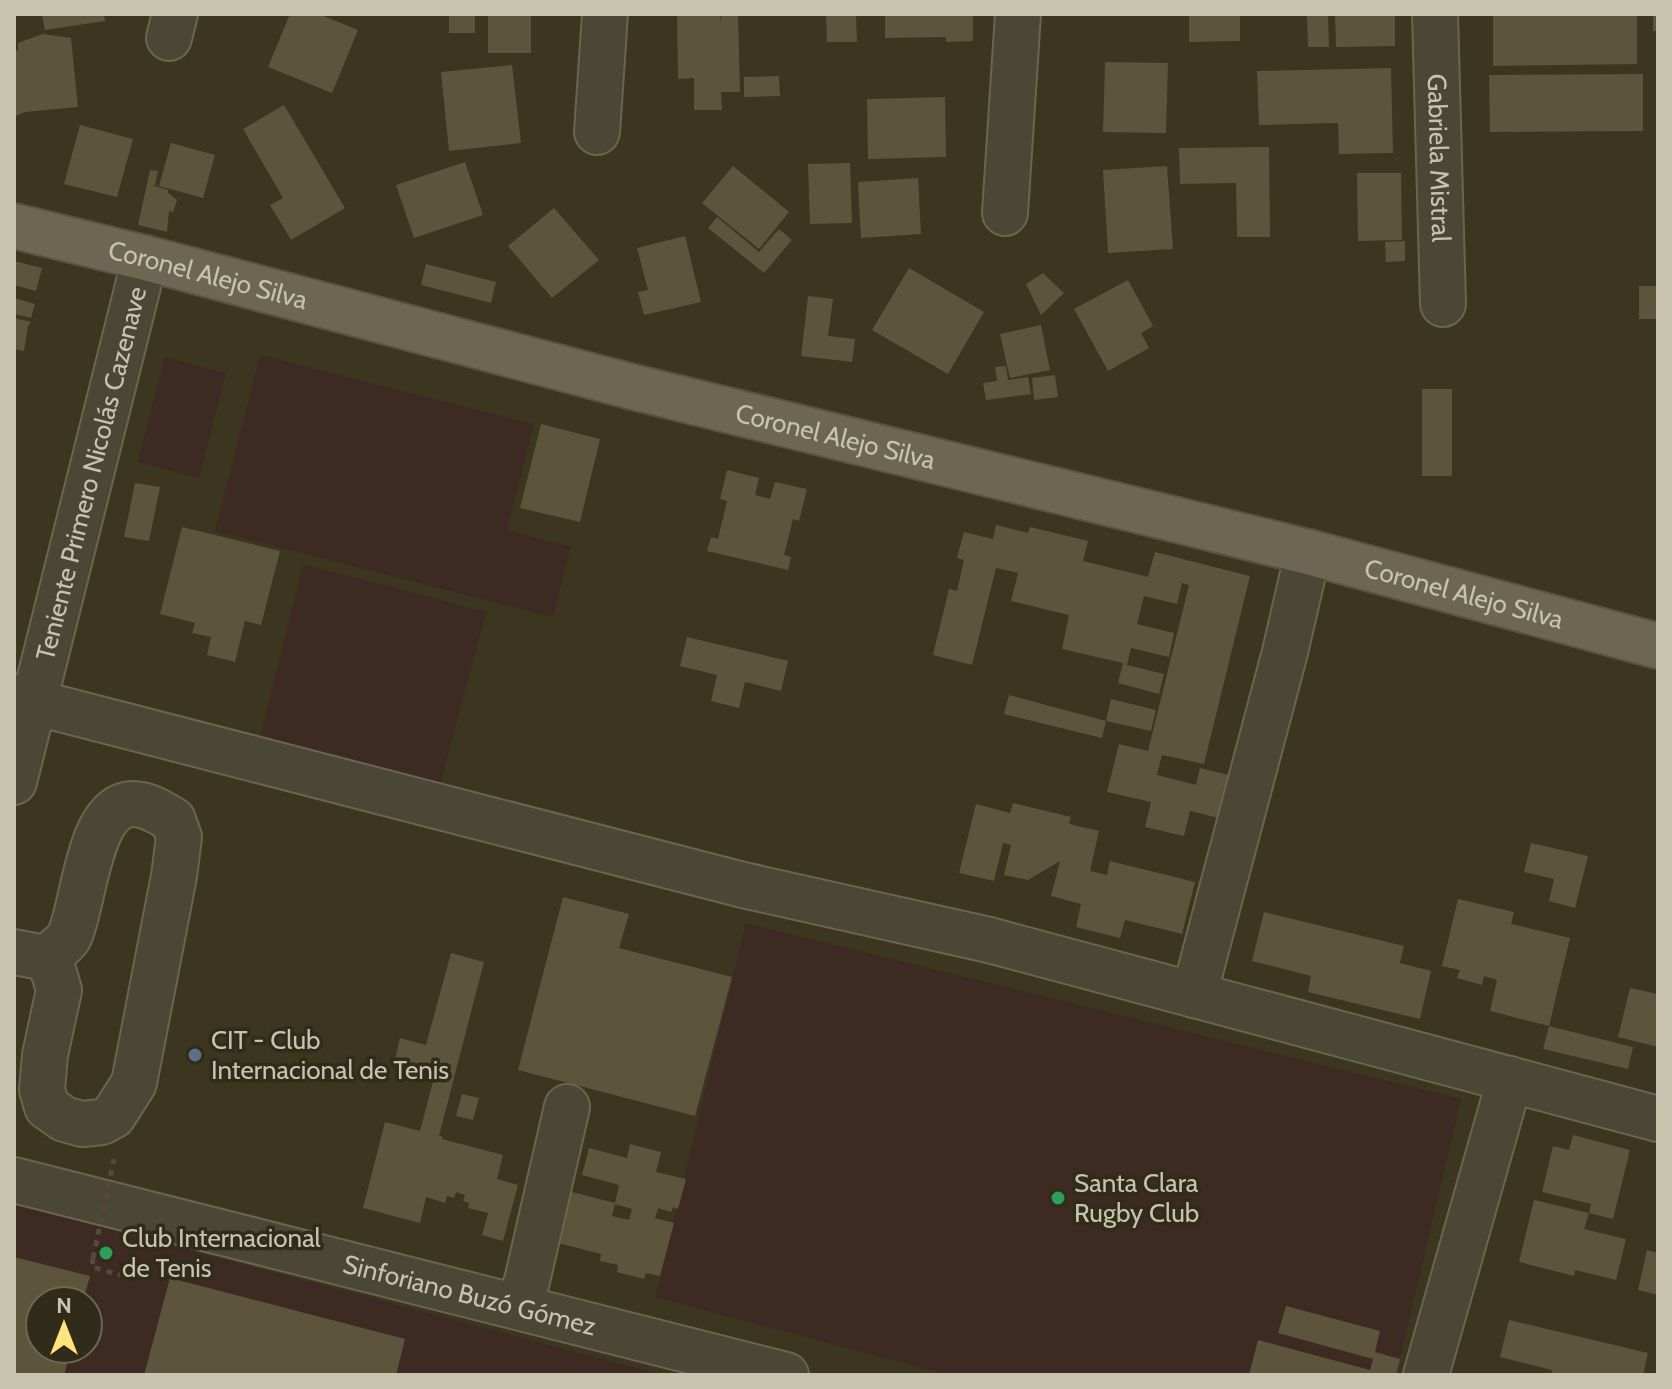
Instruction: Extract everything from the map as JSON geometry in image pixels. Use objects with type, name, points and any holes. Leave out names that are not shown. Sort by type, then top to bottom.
[{"type":"main road","name":"Coronel Alejo Silva","points":[[14,226],[633,387],[1308,552],[1658,646]]},
{"type":"street","points":[[597,132],[605,14]]},
{"type":"street","points":[[1005,213],[1018,14]]},
{"type":"street","name":"Gabriela Mistral","points":[[1435,14],[1443,304]]},
{"type":"street","name":"Teniente Primero Nicolás Cazenave","points":[[14,782],[23,699],[145,258]]},
{"type":"street","points":[[1194,995],[1285,652],[1308,552]]},
{"type":"street","points":[[23,699],[743,885],[989,940],[1658,1119]]},
{"type":"street","points":[[135,804],[152,808],[173,820],[179,837],[174,876],[134,1083],[113,1116],[102,1122],[73,1122],[47,1107],[42,1090],[44,1066],[59,990],[54,973],[30,955],[67,940],[103,822],[117,807],[135,804]]},
{"type":"street","points":[[1426,1375],[1510,1079]]},
{"type":"street","points":[[518,1306],[527,1281],[567,1107]]},
{"type":"street","name":"Sinforiano Buzó Gómez","points":[[14,1180],[786,1375]]},
{"type":"path","points":[[114,1159],[92,1267],[120,1275]]},
{"type":"shaded area","points":[[260,355],[534,424],[507,530],[571,547],[553,617],[215,531]]},
{"type":"shaded area","points":[[165,357],[226,373],[199,478],[138,462]]},
{"type":"shaded area","points":[[303,564],[486,612],[439,788],[259,741]]},
{"type":"shaded area","name":"Santa Clara Rugby Club","points":[[746,923],[1461,1099],[1396,1375],[949,1375],[655,1297]]},
{"type":"shaded area","name":"Club Internacional de Tenis","points":[[14,1204],[663,1375],[14,1375]]},
{"type":"building","points":[[42,14],[104,14],[105,21],[45,30]]},
{"type":"building","points":[[290,14],[319,14],[358,30],[332,93],[268,67]]},
{"type":"building","points":[[449,14],[475,14],[475,33],[449,33]]},
{"type":"building","points":[[488,14],[531,14],[531,53],[488,53]]},
{"type":"building","points":[[677,14],[720,14],[720,23],[721,14],[738,14],[740,92],[721,92],[722,110],[694,110],[694,78],[678,79]]},
{"type":"building","points":[[826,14],[856,14],[857,42],[827,42]]},
{"type":"building","points":[[885,14],[973,14],[973,41],[946,42],[946,37],[885,38]]},
{"type":"building","points":[[1189,14],[1240,14],[1240,41],[1189,42]]},
{"type":"building","points":[[1307,14],[1328,14],[1329,47],[1308,47]]},
{"type":"building","points":[[1335,14],[1395,14],[1395,46],[1336,47]]},
{"type":"building","points":[[1493,14],[1637,14],[1637,64],[1493,66]]},
{"type":"building","points":[[1653,14],[1658,14],[1658,31],[1653,31]]},
{"type":"building","points":[[43,34],[71,38],[78,107],[25,112],[14,117],[14,51],[18,50],[18,43]]},
{"type":"building","points":[[1105,62],[1168,63],[1166,133],[1103,132]]},
{"type":"building","points":[[512,65],[521,143],[449,151],[441,72]]},
{"type":"building","points":[[1391,68],[1393,153],[1339,154],[1338,123],[1259,125],[1257,71]]},
{"type":"building","points":[[1643,74],[1643,131],[1490,132],[1489,75]]},
{"type":"building","points":[[779,76],[780,96],[744,97],[744,77]]},
{"type":"building","points":[[945,97],[946,157],[868,159],[867,99]]},
{"type":"building","points":[[284,105],[345,208],[291,240],[270,205],[283,198],[243,129]]},
{"type":"building","points":[[80,125],[133,139],[117,197],[64,184]]},
{"type":"building","points":[[171,143],[215,155],[203,198],[159,186]]},
{"type":"building","points":[[1269,147],[1270,237],[1237,237],[1236,183],[1180,184],[1179,148]]},
{"type":"building","points":[[465,162],[483,215],[414,238],[396,185]]},
{"type":"building","points":[[850,163],[852,223],[810,224],[808,164]]},
{"type":"building","points":[[733,166],[789,212],[759,249],[702,203]]},
{"type":"building","points":[[1167,166],[1173,249],[1108,253],[1103,170]]},
{"type":"building","points":[[150,170],[158,171],[155,185],[152,185],[168,190],[177,200],[173,212],[169,211],[167,232],[138,225]]},
{"type":"building","points":[[1357,173],[1401,173],[1402,240],[1358,241]]},
{"type":"building","points":[[918,178],[921,234],[861,238],[858,182]]},
{"type":"building","points":[[554,208],[599,260],[552,298],[508,246]]},
{"type":"building","points":[[717,217],[759,252],[779,229],[792,240],[764,273],[708,228]]},
{"type":"building","points":[[685,236],[701,302],[644,315],[638,292],[648,290],[637,248]]},
{"type":"building","points":[[1405,241],[1405,261],[1386,262],[1385,242]]},
{"type":"building","points":[[14,261],[42,268],[36,291],[14,285]]},
{"type":"building","points":[[426,264],[496,282],[491,303],[421,285]]},
{"type":"building","points":[[909,268],[984,312],[948,374],[872,330]]},
{"type":"building","points":[[1043,273],[1064,293],[1041,315],[1026,284]]},
{"type":"building","points":[[1128,280],[1153,326],[1141,333],[1149,348],[1108,371],[1074,309]]},
{"type":"building","points":[[1639,286],[1658,286],[1658,319],[1639,319]]},
{"type":"building","points":[[808,296],[833,299],[828,336],[855,339],[852,362],[801,356]]},
{"type":"building","points":[[14,298],[35,304],[31,318],[14,314]]},
{"type":"building","points":[[14,318],[31,322],[24,351],[14,349]]},
{"type":"building","points":[[1041,325],[1050,370],[1010,378],[1000,334]]},
{"type":"building","points":[[1006,366],[1008,380],[1028,377],[1031,394],[986,400],[983,383],[997,381],[995,367]]},
{"type":"building","points":[[1055,375],[1058,397],[1034,400],[1032,378]]},
{"type":"building","points":[[1422,389],[1452,389],[1452,476],[1422,476]]},
{"type":"building","points":[[541,424],[600,439],[580,522],[520,508]]},
{"type":"building","points":[[727,470],[759,478],[755,495],[770,499],[775,482],[807,489],[799,521],[793,519],[784,555],[791,557],[788,570],[707,551],[711,537],[718,539],[727,501],[720,499]]},
{"type":"building","points":[[135,483],[160,487],[149,541],[124,537]]},
{"type":"building","points":[[996,525],[1028,533],[1030,527],[1088,541],[1083,561],[1148,577],[1155,552],[1250,576],[1204,764],[1162,755],[1157,775],[1196,785],[1200,768],[1229,775],[1219,818],[1190,811],[1184,836],[1145,827],[1151,802],[1107,792],[1119,744],[1148,751],[1189,585],[1182,583],[1177,604],[1144,596],[1137,624],[1174,633],[1169,657],[1131,648],[1127,665],[1164,674],[1159,694],[1118,683],[1123,663],[1062,649],[1069,615],[1011,601],[1018,573],[996,568],[972,665],[933,655],[949,589],[957,591],[964,560],[957,558],[964,532],[993,539]]},
{"type":"building","points":[[182,527],[280,551],[261,625],[245,621],[235,662],[207,655],[211,637],[192,633],[195,623],[160,614]]},
{"type":"building","points":[[687,637],[788,661],[781,691],[745,682],[739,708],[711,701],[717,675],[680,666]]},
{"type":"building","points":[[1009,695],[1106,721],[1102,738],[1004,714]]},
{"type":"building","points":[[1111,699],[1156,710],[1151,731],[1106,721]]},
{"type":"building","points":[[1013,803],[1071,817],[1069,824],[1099,831],[1090,871],[1107,875],[1110,861],[1195,882],[1182,934],[1125,920],[1120,938],[1076,927],[1081,904],[1051,896],[1060,861],[1028,880],[1004,875],[1011,845],[1003,843],[994,881],[959,873],[976,804],[1010,813]]},
{"type":"building","points":[[1531,843],[1588,856],[1575,908],[1549,901],[1554,879],[1524,872]]},
{"type":"building","points":[[563,897],[629,914],[619,948],[732,977],[695,1116],[518,1070]]},
{"type":"building","points":[[1458,899],[1514,912],[1511,924],[1570,938],[1549,1026],[1490,1011],[1497,980],[1484,976],[1482,985],[1457,978],[1460,970],[1442,966]]},
{"type":"building","points":[[1264,912],[1404,946],[1400,963],[1431,971],[1420,1019],[1308,992],[1311,976],[1252,961]]},
{"type":"building","points":[[451,953],[484,962],[439,1136],[503,1155],[497,1179],[518,1185],[503,1241],[482,1235],[488,1213],[468,1208],[469,1203],[463,1201],[465,1195],[456,1192],[454,1198],[447,1196],[445,1203],[426,1197],[420,1223],[363,1208],[385,1122],[420,1131],[435,1074],[394,1063],[400,1038],[426,1045]]},
{"type":"building","points":[[1630,988],[1658,994],[1658,1047],[1618,1037]]},
{"type":"building","points":[[1549,1026],[1633,1047],[1628,1069],[1543,1049]]},
{"type":"building","points":[[462,1094],[479,1098],[473,1120],[456,1116]]},
{"type":"building","points":[[1573,1135],[1630,1150],[1613,1219],[1589,1213],[1591,1204],[1542,1192],[1553,1146],[1569,1150]]},
{"type":"building","points":[[630,1144],[661,1152],[656,1172],[686,1179],[678,1209],[673,1207],[671,1212],[658,1208],[655,1218],[674,1223],[660,1276],[646,1273],[644,1279],[617,1272],[618,1265],[600,1261],[601,1254],[554,1242],[568,1191],[615,1203],[619,1185],[582,1175],[589,1148],[627,1158]],"holes":[[[615,1204],[632,1209],[629,1220],[612,1216]]]},
{"type":"building","points":[[1534,1200],[1589,1213],[1584,1229],[1626,1239],[1616,1280],[1575,1270],[1574,1276],[1519,1262]]},
{"type":"building","points":[[1647,1250],[1658,1253],[1658,1295],[1638,1290]]},
{"type":"building","points":[[14,1257],[90,1276],[87,1285],[24,1285],[24,1365],[67,1365],[64,1375],[14,1375]]},
{"type":"building","points":[[170,1278],[405,1339],[396,1375],[144,1375]]},
{"type":"building","points":[[1286,1306],[1380,1331],[1375,1352],[1400,1359],[1396,1375],[1249,1375],[1258,1340],[1370,1370],[1373,1359],[1278,1333]]},
{"type":"building","points":[[1509,1320],[1648,1353],[1643,1375],[1551,1375],[1552,1370],[1500,1357]]},
{"type":"place","name":"CIT - Club Internacional de Tenis","points":[[195,1055]]},
{"type":"place","name":"Santa Clara Rugby Club","points":[[1058,1198]]},
{"type":"place","name":"Club Internacional de Tenis","points":[[106,1253]]}]
